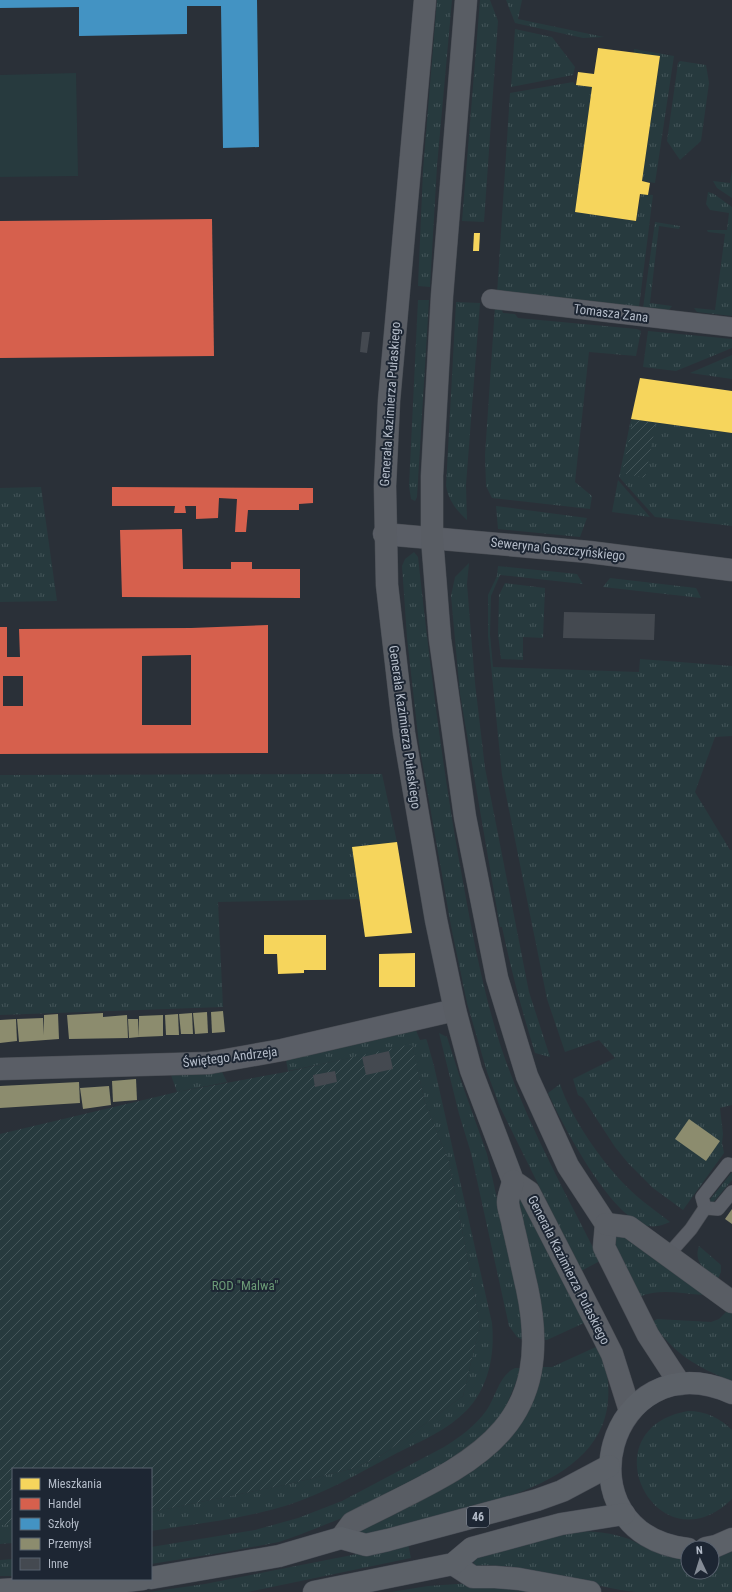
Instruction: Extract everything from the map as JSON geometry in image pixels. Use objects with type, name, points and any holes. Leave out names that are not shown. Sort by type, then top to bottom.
[{"type":"main road","name":"Generała Kazimierza Pułaskiego","points":[[425,0],[389,401],[384,534],[387,585],[404,733],[428,876],[455,1010],[471,1070],[514,1181],[529,1192],[602,1332],[612,1354],[630,1411]]},
{"type":"main road","points":[[466,0],[442,296],[432,476],[432,538],[440,639],[465,817],[497,978],[516,1044],[538,1104],[568,1166],[606,1224],[604,1247],[648,1335],[680,1384]]},
{"type":"main road","points":[[152,1578],[279,1556],[341,1538],[352,1523],[455,1470],[483,1450],[506,1426],[523,1398],[531,1369],[534,1337],[529,1298],[508,1201],[514,1181]]},
{"type":"main road","points":[[606,1224],[630,1227],[732,1302]]},
{"type":"main road","points":[[680,1548],[666,1545],[647,1536],[624,1514],[616,1499],[611,1483],[609,1466],[615,1436],[630,1411],[653,1393],[680,1384],[709,1385],[732,1393]]},
{"type":"main road","name":"46","points":[[341,1538],[366,1545],[509,1508],[562,1491],[609,1466]]},
{"type":"main road","name":"46","points":[[314,1592],[453,1564],[472,1548],[561,1524],[624,1514]]},
{"type":"main road","points":[[720,1544],[732,1539]]},
{"type":"main road","points":[[453,1564],[473,1577],[519,1579],[590,1592]]},
{"type":"main road","points":[[0,1590],[94,1585],[135,1580]]},
{"type":"street","name":"Tomasza Zana","points":[[491,299],[732,327]]},
{"type":"street","name":"Seweryna Goszczyńskiego","points":[[384,534],[487,541],[732,570]]},
{"type":"street","name":"Świętego Andrzeja","points":[[0,1069],[209,1062],[282,1050],[455,1010]]},
{"type":"lane","points":[[668,1255],[691,1229],[705,1208],[702,1197],[728,1164],[732,1165]]},
{"type":"lane","points":[[705,1208],[718,1209],[732,1192]]},
{"type":"green space","points":[[437,0],[452,0],[437,166],[430,287],[418,286],[423,170]]},
{"type":"green space","points":[[480,0],[490,0],[498,21],[484,222],[462,221]]},
{"type":"green space","points":[[506,0],[522,0],[518,19],[604,37],[583,38],[515,23]]},
{"type":"green space","points":[[515,29],[552,37],[575,67],[573,75],[511,87]]},
{"type":"green space","points":[[634,49],[674,56],[655,183],[642,181],[660,56],[634,53]]},
{"type":"green space","points":[[680,61],[706,65],[709,83],[701,141],[680,160],[667,141],[678,63]]},
{"type":"green space","points":[[76,73],[78,176],[0,177],[0,75]]},
{"type":"green space","points":[[573,82],[576,85],[592,87],[575,212],[636,221],[641,194],[653,195],[639,307],[497,294],[510,93]]},
{"type":"green space","points":[[732,170],[732,198],[717,188],[713,181],[730,183]]},
{"type":"green space","points":[[708,192],[714,194],[732,207],[732,316],[697,312],[694,308],[715,310],[725,234],[708,232],[707,230],[727,230],[729,213],[710,210],[706,204]]},
{"type":"green space","points":[[655,222],[680,226],[679,229],[659,226],[650,303],[672,306],[669,310],[643,308]]},
{"type":"green space","points":[[418,300],[429,300],[417,497],[415,501],[411,499],[409,486]]},
{"type":"green space","points":[[456,302],[480,303],[466,485],[467,520],[454,505],[446,486]]},
{"type":"green space","points":[[495,306],[500,306],[503,313],[515,314],[518,318],[637,329],[641,331],[636,356],[589,352],[575,482],[592,496],[590,509],[492,498],[486,486],[485,455]]},
{"type":"green space","points":[[648,331],[732,339],[732,348],[676,371],[643,367]]},
{"type":"green space","points":[[732,355],[732,379],[690,373]]},
{"type":"green space","points":[[631,419],[732,433],[732,526],[655,517],[619,477]]},
{"type":"green space","points":[[633,419],[656,423],[645,478],[622,473]]},
{"type":"green space","points":[[618,480],[650,517],[612,512]]},
{"type":"green space","points":[[41,487],[57,601],[0,602],[0,488]]},
{"type":"green space","points":[[496,506],[587,518],[580,537],[498,529]]},
{"type":"green space","points":[[414,552],[418,557],[432,679],[449,801],[483,984],[500,1044],[521,1100],[559,1181],[600,1261],[581,1271],[500,1107],[487,1072],[467,1003],[451,926],[419,744],[407,638],[402,566],[405,559]]},
{"type":"green space","points":[[469,563],[467,584],[475,683],[485,768],[529,992],[550,1057],[535,1053],[517,990],[502,927],[500,927],[460,694],[451,596],[455,577]]},
{"type":"green space","points":[[498,566],[577,574],[583,584],[500,575],[491,596],[490,634],[493,667],[639,672],[640,659],[732,666],[732,736],[715,737],[695,792],[730,850],[732,850],[732,1105],[720,1108],[724,1153],[683,1210],[653,1188],[628,1163],[615,1147],[583,1098],[578,1095],[573,1079],[615,1058],[599,1040],[565,1052],[547,999],[502,775],[488,636],[488,595],[497,576]]},
{"type":"green space","points":[[610,578],[696,588],[701,598],[603,587]]},
{"type":"green space","points":[[505,583],[545,588],[543,638],[523,637],[523,660],[501,659],[498,634],[499,595]]},
{"type":"green space","points":[[382,774],[397,842],[352,847],[361,899],[218,902],[223,1007],[0,1015],[0,775]]},
{"type":"green space","points":[[415,1028],[420,1040],[426,1039],[434,1066],[492,1323],[493,1335],[489,1370],[481,1391],[475,1401],[460,1417],[425,1439],[342,1482],[300,1501],[269,1511],[218,1521],[152,1531],[152,1512],[284,1485],[355,1468],[382,1455],[463,1396],[480,1324],[449,1162],[425,1103],[412,1045],[288,1071],[286,1060]]},
{"type":"green space","points":[[439,1033],[447,1037],[487,1154],[523,1315],[525,1341],[517,1337],[509,1326],[471,1153],[459,1114]]},
{"type":"green space","name":"ROD \"Malwa\"","points":[[412,1044],[425,1103],[449,1162],[480,1324],[463,1396],[382,1455],[355,1468],[284,1485],[152,1512],[152,1468],[12,1468],[12,1525],[0,1525],[0,1134],[177,1092],[286,1072]]},
{"type":"green space","points":[[222,1072],[227,1082],[177,1092],[171,1075]]},
{"type":"green space","points":[[560,1084],[579,1125],[617,1177],[632,1192],[670,1222],[657,1226],[644,1225],[630,1217],[616,1204],[602,1187],[588,1167],[564,1126],[548,1093]]},
{"type":"green space","points":[[732,1172],[732,1180],[711,1205],[708,1202]]},
{"type":"green space","points":[[520,1194],[586,1322],[547,1340],[543,1340],[516,1199]]},
{"type":"green space","points":[[623,1234],[706,1294],[663,1292],[647,1294],[639,1297],[612,1244],[612,1237]]},
{"type":"green space","points":[[699,1246],[721,1265],[721,1272],[717,1281],[705,1270],[699,1261]]},
{"type":"green space","points":[[728,1310],[732,1313],[732,1381],[697,1365],[677,1351],[652,1322],[657,1319],[711,1322],[719,1319]]},
{"type":"green space","points":[[598,1346],[608,1379],[607,1409],[599,1432],[586,1451],[568,1467],[547,1480],[524,1491],[432,1519],[361,1537],[357,1530],[459,1477],[540,1367],[552,1367]]},
{"type":"green space","points":[[515,1368],[522,1368],[502,1416],[466,1453],[342,1518],[299,1535],[279,1542],[152,1564],[152,1547],[255,1530],[298,1518],[342,1501],[444,1447],[477,1422],[486,1411],[501,1381],[510,1371]]},
{"type":"green space","points":[[688,1411],[700,1412],[712,1416],[732,1430],[732,1499],[704,1517],[679,1519],[658,1508],[643,1489],[637,1466],[641,1443],[657,1423]]},
{"type":"green space","points":[[0,1525],[12,1525],[12,1543],[0,1544]]},
{"type":"green space","points":[[576,1531],[597,1532],[629,1539],[665,1555],[680,1559],[680,1580],[720,1580],[720,1554],[732,1550],[732,1592],[635,1592],[596,1585],[537,1571],[496,1566],[476,1566],[473,1563],[477,1558]]},
{"type":"green space","points":[[408,1544],[411,1558],[248,1592],[149,1592],[205,1584]]},
{"type":"green space","points":[[12,1559],[12,1576],[0,1576],[0,1560]]},
{"type":"green space","points":[[472,1583],[554,1592],[391,1592],[428,1586]]},
{"type":"building: Mieszkania","points":[[598,48],[660,56],[642,181],[650,183],[648,195],[640,194],[636,221],[575,212],[592,87],[576,85],[578,72],[594,74]]},
{"type":"building: Mieszkania","points":[[474,233],[480,233],[479,251],[473,251]]},
{"type":"building: Mieszkania","points":[[640,378],[732,391],[732,433],[631,419]]},
{"type":"building: Mieszkania","points":[[397,842],[412,933],[365,937],[352,847]]},
{"type":"building: Mieszkania","points":[[264,935],[326,935],[326,970],[304,970],[304,973],[278,974],[277,954],[264,954]]},
{"type":"building: Mieszkania","points":[[415,953],[415,987],[379,987],[379,954]]},
{"type":"building: Handel","points":[[212,219],[214,356],[0,358],[0,221]]},
{"type":"building: Handel","points":[[112,487],[313,488],[313,503],[299,504],[299,510],[248,510],[246,532],[235,532],[237,499],[219,498],[218,518],[196,519],[196,506],[185,506],[186,513],[174,513],[175,506],[112,506]]},
{"type":"building: Handel","points":[[182,529],[183,569],[231,569],[231,562],[252,562],[252,569],[300,569],[300,598],[122,597],[120,530]]},
{"type":"building: Handel","points":[[268,625],[268,753],[0,754],[0,627],[7,627],[7,657],[20,657],[19,629],[191,628]],"holes":[[[191,655],[191,725],[142,725],[142,656]],[[3,676],[23,676],[23,706],[3,706]]]},
{"type":"building: Szkoły","points":[[0,0],[257,0],[259,147],[223,148],[221,6],[187,6],[187,34],[79,36],[79,7],[0,8]]},
{"type":"building: Przemysł","points":[[223,1011],[225,1032],[212,1033],[211,1012]]},
{"type":"building: Przemysł","points":[[207,1012],[208,1033],[195,1034],[193,1013]]},
{"type":"building: Przemysł","points":[[103,1013],[103,1017],[127,1015],[128,1038],[69,1039],[67,1015]]},
{"type":"building: Przemysł","points":[[192,1013],[193,1034],[181,1034],[179,1014]]},
{"type":"building: Przemysł","points":[[58,1014],[59,1039],[19,1042],[17,1019],[43,1018],[44,1035],[44,1015]]},
{"type":"building: Przemysł","points":[[178,1014],[179,1035],[166,1035],[165,1015]]},
{"type":"building: Przemysł","points":[[163,1015],[163,1036],[139,1037],[139,1016]]},
{"type":"building: Przemysł","points":[[16,1019],[17,1041],[0,1043],[0,1020]]},
{"type":"building: Przemysł","points":[[128,1019],[138,1019],[139,1037],[129,1038]]},
{"type":"building: Przemysł","points":[[136,1079],[137,1100],[113,1102],[112,1081]]},
{"type":"building: Przemysł","points":[[79,1082],[80,1103],[0,1108],[0,1086]]},
{"type":"building: Przemysł","points":[[109,1086],[111,1105],[83,1109],[80,1088]]},
{"type":"building: Przemysł","points":[[689,1119],[720,1141],[706,1161],[675,1139]]},
{"type":"building: Przemysł","points":[[732,1209],[732,1224],[725,1219]]},
{"type":"building: Inne","points":[[362,332],[370,332],[367,353],[360,352]]},
{"type":"building: Inne","points":[[564,612],[655,614],[654,640],[563,638]]},
{"type":"building: Inne","points":[[389,1051],[393,1069],[366,1075],[362,1057]]},
{"type":"building: Inne","points":[[335,1071],[337,1082],[315,1087],[313,1075]]}]
